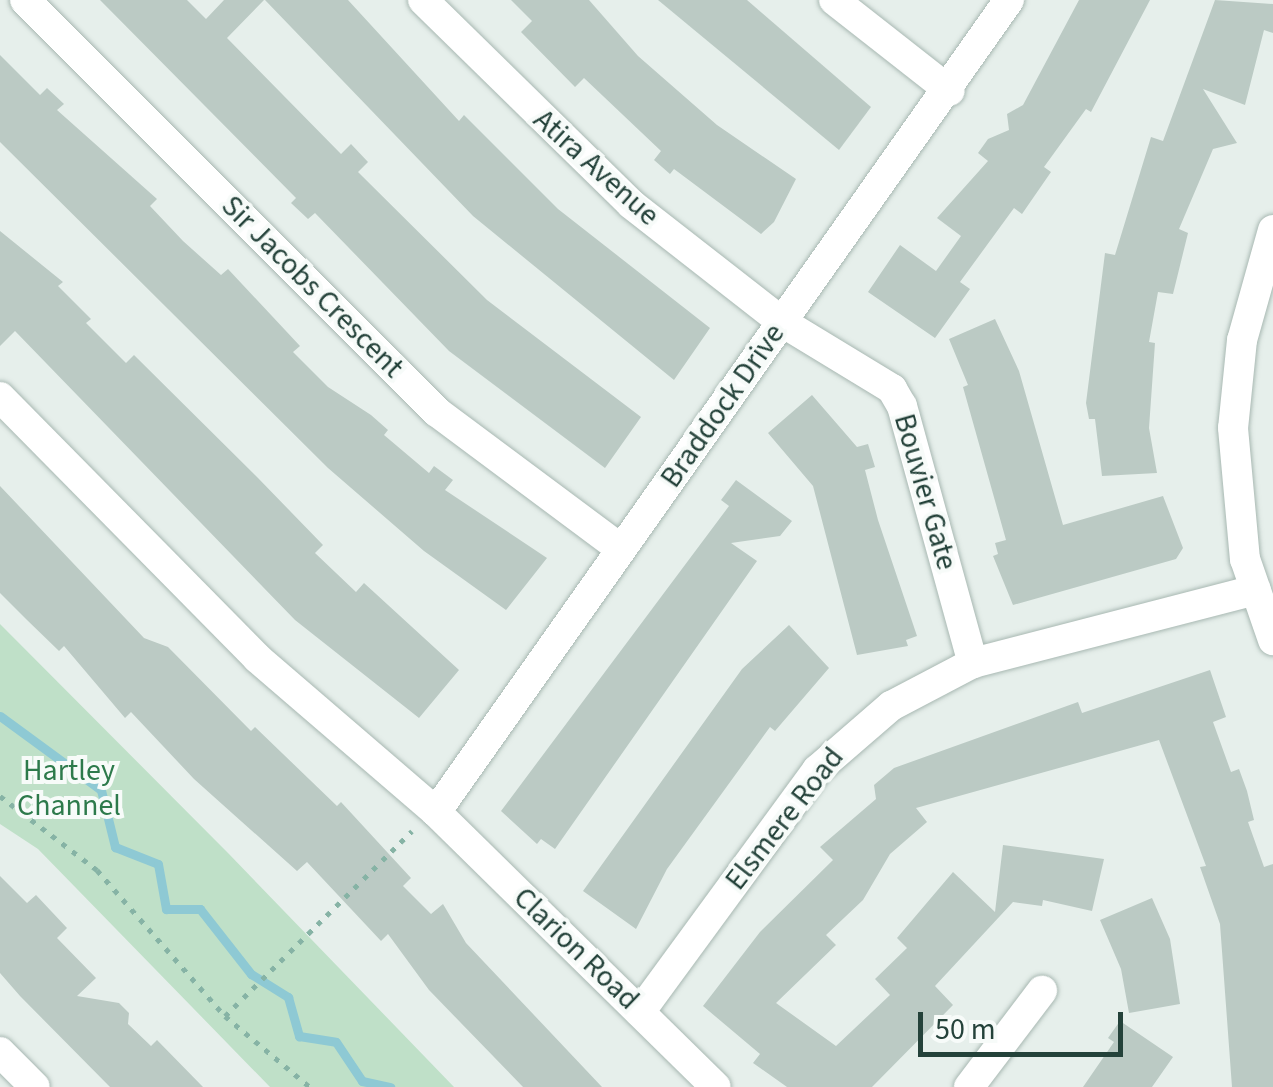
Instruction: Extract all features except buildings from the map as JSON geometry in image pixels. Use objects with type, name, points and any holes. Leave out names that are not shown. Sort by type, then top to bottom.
[{"type":"street","name":"Sir Jacobs Crescent","points":[[25,0],[437,412],[621,549]]},
{"type":"street","name":"Atira Avenue","points":[[423,0],[630,204],[782,322]]},
{"type":"street","points":[[834,0],[950,90]]},
{"type":"street","name":"Braddock Drive","points":[[424,822],[950,90],[1009,0]]},
{"type":"street","points":[[1273,230],[1242,340],[1233,428],[1240,529],[1273,640]]},
{"type":"street","name":"Bouvier Gate","points":[[782,322],[878,375],[902,406],[973,663]]},
{"type":"street","points":[[0,397],[424,822]]},
{"type":"street","name":"Elsmere Road","points":[[640,1012],[816,770],[891,706],[973,663],[1256,590]]},
{"type":"street","name":"Clarion Road","points":[[424,822],[640,1012],[716,1087]]},
{"type":"street","points":[[969,1087],[1042,991]]},
{"type":"street","points":[[0,1052],[34,1087]]},
{"type":"path","points":[[0,796],[97,870],[225,1016],[310,1087]]},
{"type":"path","points":[[225,1016],[424,822]]},
{"type":"green space","name":"Hartley Channel","points":[[0,624],[454,1087],[270,1087],[38,849],[0,824]]},
{"type":"waterway","points":[[0,716],[101,790],[115,847],[158,864],[166,909],[200,909],[251,974],[288,997],[299,1036],[336,1042],[362,1081],[390,1087]]}]
